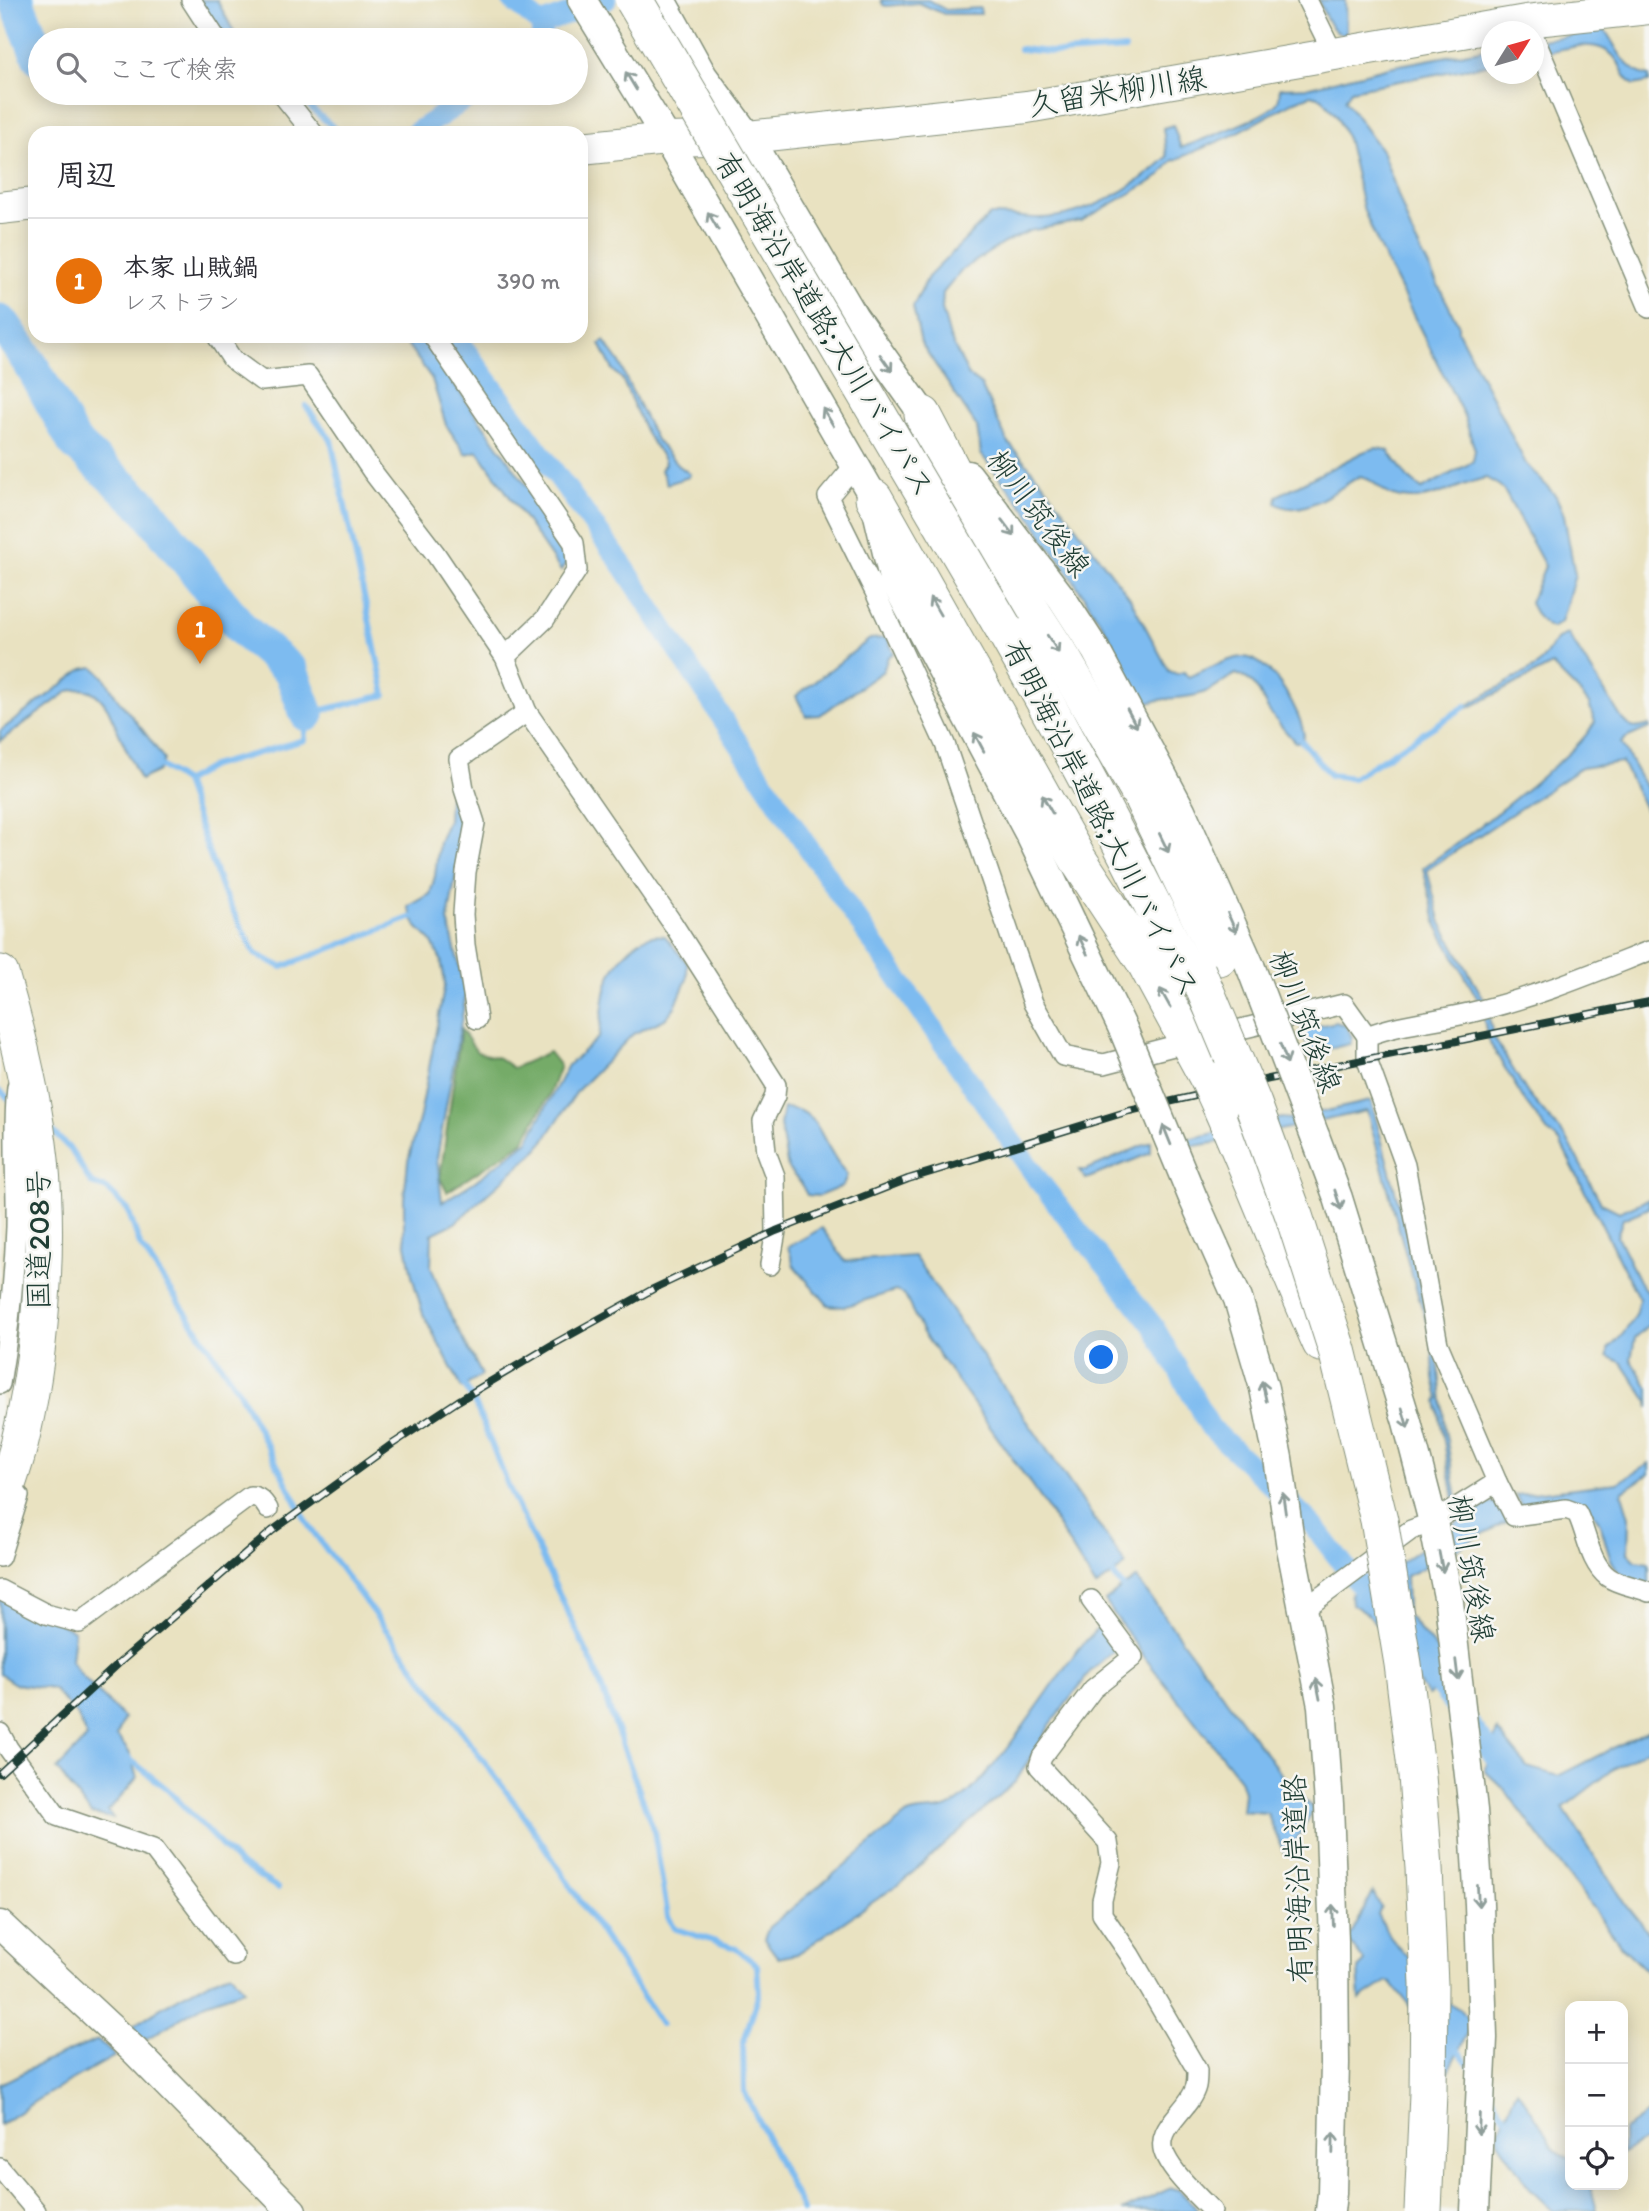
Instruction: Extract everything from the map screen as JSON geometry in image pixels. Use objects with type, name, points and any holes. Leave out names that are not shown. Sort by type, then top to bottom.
[{"type":"highway","name":"有明海沿岸道路;大川バイパス","points":[[634,0],[1009,627]]},
{"type":"highway","name":"有明海沿岸道路;大川バイパス","points":[[646,0],[1144,860],[1214,968],[1253,1104],[1294,1216],[1337,1350],[1380,1520],[1405,1677],[1417,1776],[1424,1868],[1429,1998],[1429,2093],[1423,2211]]},
{"type":"highway","points":[[923,415],[999,561],[1063,660],[1142,797],[1214,968]]},
{"type":"highway","points":[[874,498],[1079,861],[1144,960],[1209,1080],[1256,1184],[1274,1235],[1326,1354]]},
{"type":"highway","name":"有明海沿岸道路;大川バイパス","points":[[1214,968],[1242,1107],[1283,1219],[1326,1354],[1368,1522],[1392,1665],[1413,1868],[1418,1983],[1418,2091],[1413,2211]]},
{"type":"highway","name":"国道208号","points":[[0,974],[24,1062],[43,1229],[40,1304],[31,1380],[19,1444],[0,1506]]},
{"type":"main road","points":[[661,0],[703,76],[748,137],[854,317],[923,415]]},
{"type":"main road","points":[[586,7],[667,139],[874,498]]},
{"type":"main road","name":"久留米柳川線","points":[[1544,27],[1649,8]]},
{"type":"main road","name":"久留米柳川線","points":[[588,147],[667,139],[748,137],[1027,107],[1334,55],[1481,36]]},
{"type":"main road","points":[[0,208],[28,205]]},
{"type":"main road","name":"有明海沿岸道路","points":[[874,498],[893,578],[1031,837],[1123,1028],[1238,1299],[1264,1388],[1278,1458],[1291,1548],[1322,1706],[1334,1941],[1335,2063],[1330,2211]]},
{"type":"main road","name":"柳川筑後線","points":[[1214,968],[1315,1136],[1338,1198],[1407,1422],[1433,1521],[1449,1602],[1473,1810],[1479,1903],[1483,2038],[1475,2211]]},
{"type":"main road","points":[[0,1926],[135,2051],[292,2211]]},
{"type":"street","points":[[191,0],[209,28]]},
{"type":"street","points":[[1307,0],[1334,55]]},
{"type":"street","points":[[1544,63],[1649,309]]},
{"type":"street","points":[[291,105],[307,126]]},
{"type":"street","points":[[221,343],[232,359],[262,381],[308,376],[372,471],[435,553],[505,657],[527,712],[673,924],[776,1085],[775,1096],[763,1121],[765,1152],[775,1176],[776,1231],[770,1265]]},
{"type":"street","points":[[438,343],[575,543],[577,570],[545,619],[505,657]]},
{"type":"street","points":[[855,464],[828,497],[874,590],[944,744],[1033,1003],[1063,1056],[1104,1064],[1177,1045]]},
{"type":"street","points":[[477,1019],[465,945],[463,914],[466,872],[475,823],[464,789],[459,758],[527,712]]},
{"type":"street","points":[[1367,1036],[1394,1026],[1476,1012],[1563,985],[1649,951]]},
{"type":"street","points":[[1203,1039],[1344,1004],[1367,1036],[1367,1060],[1405,1165],[1438,1344],[1514,1516],[1566,1509],[1577,1513],[1593,1557],[1608,1577],[1649,1591]]},
{"type":"street","points":[[0,1384],[11,1311],[16,1225],[34,1139]]},
{"type":"street","points":[[0,1557],[50,1339],[56,1267],[57,1179],[34,1139]]},
{"type":"street","points":[[1303,1610],[1411,1530],[1433,1521],[1497,1482]]},
{"type":"street","points":[[0,1590],[46,1614],[79,1623],[250,1496],[256,1496],[268,1508]]},
{"type":"street","points":[[1091,1600],[1133,1657],[1093,1689],[1042,1756],[1040,1766],[1108,1842],[1111,1863],[1102,1900],[1102,1914],[1130,1955],[1197,2070],[1196,2086],[1188,2104],[1168,2126],[1163,2143],[1165,2156],[1212,2211]]},
{"type":"street","points":[[3,1745],[57,1815],[153,1849],[234,1956]]},
{"type":"street","points":[[0,2168],[36,2211]]},
{"type":"green space","points":[[461,1029],[477,1052],[499,1058],[513,1068],[549,1052],[560,1066],[549,1095],[523,1142],[447,1192],[440,1178]]},
{"type":"water","points":[[199,0],[217,0],[232,28],[218,28]]},
{"type":"water","points":[[881,0],[928,0],[946,10],[980,8],[981,14],[944,14],[919,3],[886,6]]},
{"type":"water","points":[[1318,0],[1345,0],[1346,35],[1335,31]]},
{"type":"water","points":[[1605,30],[1628,64],[1649,76],[1649,82],[1634,85],[1626,78],[1615,58],[1598,47],[1577,46],[1544,53],[1544,39]]},
{"type":"water","points":[[1481,50],[1481,66],[1351,90],[1345,100],[1383,153],[1412,234],[1526,464],[1556,496],[1564,515],[1575,575],[1561,622],[1552,628],[1548,626],[1530,603],[1545,566],[1506,494],[1500,486],[1486,478],[1428,497],[1405,499],[1388,494],[1360,476],[1307,506],[1286,508],[1276,503],[1277,496],[1376,448],[1388,450],[1408,478],[1422,489],[1473,461],[1475,450],[1464,416],[1381,251],[1364,211],[1347,138],[1337,117],[1322,98],[1311,95],[1231,136],[1172,161],[1160,176],[1081,221],[1029,231],[1004,243],[963,269],[943,293],[942,309],[950,338],[969,376],[981,385],[1007,441],[1043,483],[1130,598],[1169,671],[1177,674],[1184,672],[1188,677],[1232,659],[1244,657],[1255,660],[1275,677],[1292,701],[1304,737],[1295,742],[1269,711],[1253,684],[1236,674],[1204,693],[1158,700],[1144,705],[1107,632],[1057,555],[1042,538],[1029,514],[981,454],[977,427],[921,343],[913,307],[928,277],[990,215],[1056,217],[1091,207],[1140,180],[1167,157],[1163,128],[1173,125],[1181,148],[1247,122],[1270,109],[1278,101],[1280,88],[1310,87],[1389,67]]},
{"type":"water","points":[[604,341],[620,363],[656,440],[678,465],[690,474],[689,477],[667,484],[661,470],[664,459],[647,435],[622,379],[613,370],[600,344]]},
{"type":"water","points":[[425,343],[565,540],[569,559],[561,571],[478,451],[466,454],[446,425],[432,379],[407,344]]},
{"type":"water","points":[[1568,634],[1622,719],[1634,728],[1649,725],[1649,728],[1621,743],[1649,793],[1649,817],[1622,762],[1581,768],[1427,870],[1441,923],[1486,1003],[1493,1036],[1528,1094],[1567,1139],[1601,1203],[1619,1212],[1649,1199],[1649,1208],[1623,1219],[1617,1236],[1639,1281],[1649,1295],[1649,1325],[1635,1338],[1631,1359],[1649,1389],[1649,1408],[1648,1402],[1622,1363],[1608,1356],[1608,1349],[1624,1333],[1632,1320],[1639,1299],[1560,1142],[1548,1132],[1526,1103],[1488,1040],[1481,1005],[1437,926],[1423,868],[1559,762],[1595,722],[1589,704],[1552,665],[1468,708],[1466,706],[1537,666],[1554,643]]},
{"type":"water","points":[[887,638],[894,653],[888,657],[883,671],[820,715],[806,716],[796,696],[870,639]]},
{"type":"water","points":[[93,667],[164,760],[158,771],[140,780],[108,709],[100,698],[82,689],[69,691],[0,741],[0,731],[83,669]]},
{"type":"water","points":[[456,792],[465,823],[448,920],[466,994],[437,1158],[442,1202],[474,1182],[528,1141],[568,1065],[599,1037],[609,978],[621,958],[631,948],[647,937],[665,936],[687,963],[687,979],[675,1007],[665,1019],[633,1034],[578,1090],[539,1148],[455,1223],[432,1234],[431,1267],[450,1314],[482,1375],[462,1388],[423,1314],[404,1234],[408,1161],[420,1116],[445,983],[441,960],[431,941],[417,927],[408,907],[430,894],[439,842],[448,820],[449,797]]},
{"type":"water","points":[[1336,1022],[1346,1026],[1352,1037],[1350,1044],[1311,1053],[1301,1030]]},
{"type":"water","points":[[1371,1101],[1436,1343],[1445,1429],[1457,1498],[1454,1499],[1437,1401],[1439,1399],[1434,1378],[1432,1339],[1411,1273],[1367,1111],[1234,1140],[1167,1150],[1167,1141]]},
{"type":"water","points":[[783,1108],[802,1111],[818,1127],[847,1175],[843,1186],[819,1196],[807,1195],[788,1169],[780,1125]]},
{"type":"water","points":[[1151,1142],[1151,1153],[1086,1179],[1079,1170],[1086,1170]]},
{"type":"water","points":[[822,1228],[845,1261],[914,1256],[1126,1565],[1096,1587],[1042,1500],[923,1333],[904,1294],[895,1291],[843,1307],[828,1305],[794,1266],[788,1247]]},
{"type":"water","points":[[1649,1464],[1649,1474],[1622,1494],[1629,1517],[1628,1553],[1636,1561],[1649,1563],[1649,1586],[1626,1577],[1616,1568],[1599,1522],[1587,1507],[1522,1506],[1515,1495],[1617,1483]]},
{"type":"water","points":[[1501,1499],[1511,1520],[1406,1576],[1407,1615],[1443,1657],[1428,1696],[1370,1616],[1352,1604],[1350,1594],[1374,1575],[1402,1562],[1456,1523]]},
{"type":"water","points":[[1136,1578],[1293,1790],[1314,1809],[1290,1850],[1284,1853],[1267,1813],[1242,1811],[1244,1792],[1240,1779],[1145,1658],[1105,1601]]},
{"type":"water","points":[[0,1592],[74,1631],[71,1661],[83,1677],[124,1718],[117,1736],[129,1752],[137,1778],[108,1811],[113,1818],[91,1814],[57,1769],[87,1738],[78,1716],[53,1689],[15,1684],[0,1674]]},
{"type":"water","points":[[1103,1623],[1115,1646],[1114,1651],[1091,1671],[1050,1725],[1016,1781],[902,1882],[797,1954],[778,1958],[764,1939],[769,1927],[906,1815],[943,1809],[962,1798],[996,1762],[1084,1642]]},
{"type":"water","points":[[1497,1730],[1527,1767],[1558,1776],[1649,1730],[1649,1748],[1614,1769],[1563,1808],[1627,1906],[1649,1933],[1649,1973],[1621,1946],[1505,1790],[1485,1771]]},
{"type":"water","points":[[1373,1892],[1381,1907],[1378,1914],[1388,1934],[1441,1998],[1459,2009],[1470,2020],[1471,2026],[1446,2075],[1431,2033],[1391,1982],[1387,1981],[1360,1999],[1358,1969],[1365,1962],[1348,1940]]},
{"type":"water","points":[[231,1972],[244,1990],[208,2002],[141,2042],[129,2029],[178,1997]]},
{"type":"water","points":[[98,2040],[115,2056],[37,2100],[0,2125],[0,2084]]},
{"type":"water","points":[[1517,2090],[1535,2115],[1551,2145],[1565,2156],[1565,2190],[1592,2190],[1597,2211],[1553,2211],[1531,2190],[1497,2135]]},
{"type":"water","points":[[1649,2113],[1649,2138],[1628,2150],[1628,2127]]},
{"type":"water","points":[[1171,2188],[1179,2190],[1199,2211],[1122,2211]]},
{"type":"waterway","points":[[16,0],[28,30]]},
{"type":"waterway","points":[[512,0],[541,24],[541,28]]},
{"type":"waterway","points":[[541,24],[606,0]]},
{"type":"waterway","points":[[1020,49],[1061,53],[1125,49]]},
{"type":"waterway","points":[[309,105],[332,126]]},
{"type":"waterway","points":[[426,126],[457,105]]},
{"type":"waterway","points":[[0,322],[33,368],[74,442],[144,506],[242,629],[291,671],[307,714]]},
{"type":"waterway","points":[[460,343],[624,567],[835,888],[1039,1181],[1154,1327],[1210,1427],[1312,1524],[1378,1609]]},
{"type":"waterway","points":[[155,762],[184,782],[212,766],[304,740],[307,714],[385,695],[331,440],[306,406]]},
{"type":"waterway","points":[[1300,739],[1330,775],[1353,778],[1466,706]]},
{"type":"waterway","points":[[184,782],[222,890],[255,954],[282,967],[420,914]]},
{"type":"waterway","points":[[0,1091],[13,1102]]},
{"type":"waterway","points":[[50,1129],[71,1150],[91,1183],[107,1189],[128,1210],[140,1245],[238,1390],[309,1526],[523,1814],[661,2024]]},
{"type":"waterway","points":[[462,1381],[477,1408],[512,1495],[594,1667],[654,1831],[668,1917],[676,1929],[735,1948],[757,1965],[759,1993],[743,2044],[744,2091],[803,2211]]},
{"type":"waterway","points":[[1110,1570],[1126,1592]]},
{"type":"waterway","points":[[1418,1658],[1508,1774]]},
{"type":"waterway","points":[[127,1757],[167,1789],[238,1863],[278,1888]]},
{"type":"waterway","points":[[1454,2045],[1473,2070]]},
{"type":"waterway","points":[[1491,2096],[1509,2122]]},
{"type":"railway","points":[[0,1773],[118,1664],[272,1531],[391,1445],[552,1345],[653,1289],[776,1231],[908,1179],[1129,1111],[1269,1079],[1649,1002]]},
{"type":"place","name":"本家 山賊鍋","points":[[200,664]]}]
